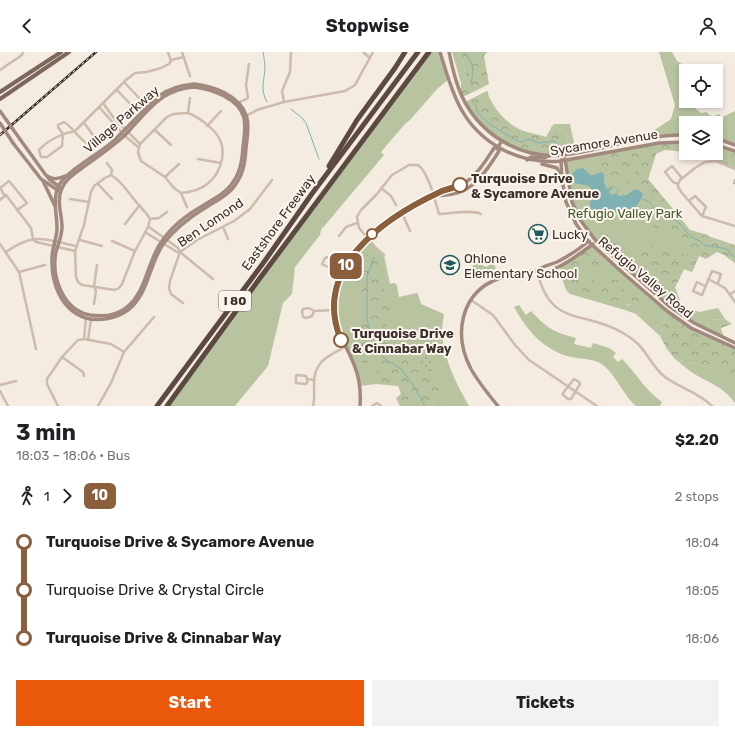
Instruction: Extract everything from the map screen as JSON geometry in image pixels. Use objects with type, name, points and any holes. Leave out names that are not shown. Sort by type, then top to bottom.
[{"type":"highway","points":[[311,195],[357,120],[405,52]]},
{"type":"highway","name":"Eastshore Freeway","points":[[157,406],[264,262],[311,195],[418,52]]},
{"type":"highway","name":"Eastshore Freeway","points":[[167,406],[255,285],[429,52]]},
{"type":"main road","points":[[0,92],[61,52]]},
{"type":"main road","points":[[0,99],[69,52]]},
{"type":"street","points":[[0,70],[22,55],[23,52]]},
{"type":"street","points":[[168,52],[171,61]]},
{"type":"street","points":[[182,52],[190,76]]},
{"type":"street","points":[[284,102],[282,91],[290,72],[291,52]]},
{"type":"street","points":[[363,52],[370,58]]},
{"type":"street","points":[[245,116],[257,110],[284,102],[345,91],[355,85],[373,52]]},
{"type":"street","name":"Sycamore Avenue","points":[[440,52],[453,91],[467,118],[481,134],[497,147],[510,154],[527,160],[550,162],[563,161],[659,143],[679,142]]},
{"type":"street","name":"Sycamore Avenue","points":[[449,52],[461,93],[468,109],[485,128],[502,141],[526,152],[534,154],[563,155],[666,136],[679,136]]},
{"type":"street","points":[[84,123],[97,140],[96,143],[92,146],[88,145],[75,131],[64,122],[58,125],[58,128],[63,134],[62,146],[47,157],[41,157],[39,150],[42,147],[55,138],[63,134],[66,132],[75,131],[135,73],[147,72],[161,68],[169,64],[171,61],[184,57]]},
{"type":"street","points":[[238,103],[248,98],[246,85],[250,64]]},
{"type":"street","points":[[117,90],[133,107],[136,108],[142,101],[124,82]]},
{"type":"street","name":"Village Parkway","points":[[194,84],[215,88],[231,97],[238,103],[245,116],[248,126],[245,164],[238,182],[222,198],[195,214],[163,242],[137,301],[120,315],[109,318],[92,317],[74,312],[64,303],[57,289],[53,272],[52,258],[62,230],[59,205],[60,189],[68,178],[124,136],[125,131],[160,96],[170,89],[182,85],[194,84]]},
{"type":"street","name":"Village Parkway","points":[[56,244],[57,229],[55,199],[66,176],[134,124],[161,98],[182,88],[205,88],[229,99],[245,116]]},
{"type":"street","points":[[188,113],[190,98]]},
{"type":"street","points":[[103,103],[125,131]]},
{"type":"street","points":[[99,107],[109,120],[140,144]]},
{"type":"street","points":[[0,111],[45,174],[60,189]]},
{"type":"street","points":[[207,126],[221,111]]},
{"type":"street","points":[[181,193],[199,189],[208,184],[216,176],[221,163],[223,149],[220,141],[207,126],[195,116],[188,113],[173,114],[167,117],[140,144],[138,148],[141,161],[165,178],[181,193],[187,207]]},
{"type":"street","points":[[0,123],[42,180],[55,207]]},
{"type":"street","points":[[155,130],[171,145]]},
{"type":"street","points":[[124,136],[138,148]]},
{"type":"street","points":[[723,140],[735,144]]},
{"type":"street","points":[[364,406],[360,406],[361,393],[359,380],[355,366],[337,327],[334,310],[337,288],[344,270],[367,238],[384,224],[402,212],[441,191],[470,180],[494,148],[497,147],[502,141]]},
{"type":"street","points":[[434,195],[442,196],[453,194],[463,191],[474,184],[486,172],[499,151],[497,147]]},
{"type":"street","points":[[723,147],[735,151]]},
{"type":"street","points":[[527,160],[531,157],[544,158],[550,155]]},
{"type":"street","name":"Refugio Valley Road","points":[[563,155],[562,180],[567,203],[576,224],[588,241],[662,306],[691,328],[735,348]]},
{"type":"street","points":[[198,159],[221,163]]},
{"type":"street","points":[[533,161],[557,168],[562,180]]},
{"type":"street","name":"Refugio Valley Road","points":[[563,161],[572,202],[580,221],[593,238],[669,306],[694,324],[735,343]]},
{"type":"street","points":[[678,184],[695,168],[705,162],[716,161],[735,168]]},
{"type":"street","points":[[107,163],[112,170],[111,175]]},
{"type":"street","points":[[165,178],[180,164]]},
{"type":"street","points":[[384,255],[359,228],[357,223],[358,217],[361,210],[395,172],[409,165],[415,164],[423,169],[434,195],[439,214],[473,212],[481,214]]},
{"type":"street","points":[[683,178],[672,166],[665,172],[673,182],[678,184],[680,190],[702,216],[735,226]]},
{"type":"street","points":[[45,174],[54,179],[60,179],[66,176]]},
{"type":"street","points":[[111,175],[119,179],[139,206],[146,211],[150,219],[146,232],[135,251],[122,284],[120,288],[115,290],[82,285],[78,282],[76,277],[75,251],[80,240],[91,192],[94,186],[111,175]]},
{"type":"street","points":[[42,180],[60,189]]},
{"type":"street","name":"Ben Lomond","points":[[183,304],[171,294],[169,288],[180,252],[197,240],[234,221],[250,209],[272,180]]},
{"type":"street","points":[[17,210],[27,203],[9,181],[0,188],[5,196],[6,195],[17,210],[31,228],[33,239]]},
{"type":"street","points":[[98,184],[112,199]]},
{"type":"street","points":[[381,188],[391,196],[396,205]]},
{"type":"street","points":[[0,200],[5,196]]},
{"type":"street","points":[[689,201],[695,196],[706,207],[702,216]]},
{"type":"street","points":[[70,200],[89,202]]},
{"type":"street","points":[[125,224],[139,206]]},
{"type":"street","points":[[150,219],[160,218],[166,212]]},
{"type":"street","points":[[402,212],[410,231]]},
{"type":"street","points":[[338,236],[346,227],[357,223]]},
{"type":"street","points":[[148,227],[178,248],[180,252],[213,279]]},
{"type":"street","points":[[223,227],[228,239]]},
{"type":"street","points":[[146,232],[177,252],[180,252]]},
{"type":"street","points":[[6,252],[27,239],[37,238],[75,251]]},
{"type":"street","points":[[537,271],[540,268],[569,256],[593,238]]},
{"type":"street","points":[[80,240],[102,246]]},
{"type":"street","points":[[112,241],[135,251]]},
{"type":"street","points":[[498,406],[482,388],[471,368],[462,339],[464,312],[471,299],[486,285],[500,278],[537,271],[544,272],[568,263],[596,241]]},
{"type":"street","points":[[0,244],[19,272],[36,349]]},
{"type":"street","points":[[56,244],[76,246]]},
{"type":"street","points":[[335,265],[333,268],[330,268],[322,264],[327,257],[334,261],[335,265],[344,270]]},
{"type":"street","points":[[19,272],[46,265]]},
{"type":"street","points":[[94,304],[96,291],[94,287],[97,265]]},
{"type":"street","points":[[537,271],[544,293],[551,304],[557,309],[568,314],[599,323],[622,333],[637,344],[664,376],[680,387],[706,400],[712,406]]},
{"type":"street","points":[[705,286],[697,282],[693,291],[702,295],[712,271],[721,274],[718,283]]},
{"type":"street","points":[[708,279],[725,288],[735,302]]},
{"type":"street","points":[[730,294],[735,291]]},
{"type":"street","points":[[471,299],[493,315],[511,341],[526,356],[597,406]]},
{"type":"street","points":[[314,311],[312,316],[306,318],[303,317],[303,309],[309,308],[314,311],[334,310]]},
{"type":"street","points":[[84,339],[87,316]]},
{"type":"street","points":[[88,340],[92,317]]},
{"type":"street","points":[[98,406],[111,383],[124,352],[154,317]]},
{"type":"street","points":[[58,406],[47,384],[47,379],[62,357],[78,340],[84,339],[111,344],[124,352]]},
{"type":"street","points":[[313,406],[316,368],[326,357],[345,347]]},
{"type":"street","points":[[62,357],[83,372],[84,376]]},
{"type":"street","points":[[296,376],[306,376],[307,380],[306,384],[296,383],[296,376]]},
{"type":"street","points":[[574,379],[580,382],[571,399],[568,399],[563,394],[568,386],[574,379]]},
{"type":"street","points":[[307,380],[314,380]]},
{"type":"street","points":[[0,385],[16,381]]},
{"type":"street","points":[[0,391],[8,406]]},
{"type":"street","points":[[372,406],[377,403],[381,406]]},
{"type":"green space","points":[[429,52],[440,52],[449,79],[437,89],[381,152],[384,155],[321,230],[320,235],[295,267],[292,294],[283,303],[268,366],[235,406],[167,406]]},
{"type":"green space","points":[[452,52],[458,52],[463,61],[466,77],[461,83]]},
{"type":"green space","points":[[458,52],[487,52],[484,56],[489,84],[463,97],[461,93],[461,83],[466,77],[463,61]]},
{"type":"green space","points":[[659,52],[672,52],[677,61],[682,64],[679,64],[679,108],[696,108],[701,113],[707,112],[709,115],[714,116],[679,116],[679,135],[651,136],[653,131],[671,119],[675,105]]},
{"type":"green space","points":[[487,91],[492,103],[499,113],[508,122],[519,129],[546,137],[552,126],[566,131],[570,153],[550,155],[519,150],[485,128],[465,102]]},
{"type":"green space","points":[[735,111],[735,145],[723,141],[723,117]]},
{"type":"green space","points":[[554,124],[570,124],[574,143],[580,152],[570,153],[566,131],[552,126]]},
{"type":"green space","points":[[679,142],[679,151],[665,150],[656,154],[648,179],[690,230],[735,245],[735,263],[717,252],[706,259],[699,256],[692,272],[684,269],[675,287],[682,306],[678,312],[596,241],[607,233],[615,234],[617,243],[614,246],[623,257],[654,283],[658,278],[633,256],[638,248],[647,245],[664,247],[670,255],[678,259],[683,254],[688,255],[684,241],[673,236],[669,227],[658,229],[652,225],[655,222],[653,215],[656,210],[659,210],[656,204],[636,188],[627,195],[623,189],[624,184],[635,175],[635,165],[630,165],[630,174],[624,174],[624,177],[620,180],[610,179],[611,176],[608,175],[608,170],[604,168],[592,172],[588,166],[592,155],[659,143]]},
{"type":"green space","name":"Refugio Valley Park","points":[[659,143],[648,179],[690,230],[708,235],[692,272],[684,269],[667,304],[596,241],[581,221],[572,202],[565,160]]},
{"type":"green space","points":[[723,147],[735,151],[735,169],[715,160],[723,160]]},
{"type":"green space","points":[[589,203],[589,208],[594,215],[605,218],[612,212],[616,212],[620,218],[616,221],[611,220],[611,225],[582,213],[580,206]]},
{"type":"green space","points":[[367,238],[384,255],[390,284],[394,283],[397,285],[399,297],[417,293],[421,304],[444,314],[442,333],[445,353],[455,380],[469,406],[434,406],[433,399],[378,379],[376,384],[360,386],[359,380],[337,327],[335,299],[344,270]]},
{"type":"green space","points":[[592,245],[640,288],[626,306],[638,303],[648,295],[667,311],[660,336],[636,314],[570,294],[566,290],[562,278]]},
{"type":"green space","points":[[592,245],[626,276],[618,283],[627,293],[638,286],[648,295],[646,306],[638,304],[625,305],[618,303],[610,306],[605,298],[564,284],[560,266]],"holes":[[[583,259],[595,266],[588,281],[579,279],[573,273],[580,260]],[[602,264],[613,273],[606,286],[603,286],[592,279],[598,267]]]},
{"type":"green space","points":[[374,251],[382,262],[383,285],[391,319],[385,327],[393,350],[402,355],[419,358],[431,378],[437,383],[440,389],[433,398],[434,406],[400,406],[396,398],[401,394],[398,386],[376,384],[377,362],[361,363],[355,366],[345,347],[355,338],[357,328],[365,323],[370,295],[364,297],[357,293],[356,283],[352,276],[360,261],[366,255]]},
{"type":"green space","points":[[478,263],[486,267],[493,263],[496,268],[490,274],[480,275],[473,272],[473,265]]},
{"type":"green space","points":[[519,305],[526,315],[531,311],[551,329],[576,338],[574,344],[591,348],[593,343],[609,348],[616,353],[613,357],[618,362],[622,359],[645,387],[662,402],[660,406],[636,406],[610,372],[600,363],[593,360],[571,357],[558,353],[543,343],[530,331],[514,307]]},
{"type":"green space","points":[[682,306],[699,312],[718,308],[725,319],[708,320],[710,331],[678,312]]},
{"type":"green space","points":[[667,311],[691,328],[735,348],[735,388],[730,385],[729,376],[713,368],[675,359],[667,349],[660,336]]},
{"type":"green space","points":[[725,319],[732,324],[721,328],[724,338],[710,331],[708,320]]},
{"type":"green space","points":[[401,343],[428,343],[432,373],[429,375],[419,358],[401,346]]},
{"type":"green space","points":[[675,359],[713,368],[730,376],[730,385],[735,388],[735,403],[724,391],[696,375]]},
{"type":"water","points":[[583,168],[591,175],[601,172],[604,174],[606,188],[608,189],[615,186],[609,192],[612,195],[617,193],[617,188],[618,191],[617,195],[619,196],[627,195],[635,189],[639,190],[643,194],[636,207],[635,217],[622,220],[616,212],[611,213],[605,219],[594,215],[590,207],[592,193],[589,186],[575,183],[572,173]]},
{"type":"waterway","points":[[263,52],[265,63],[263,89],[267,102]]},
{"type":"waterway","points":[[464,52],[470,60],[472,66],[473,74],[471,84]]},
{"type":"waterway","points":[[475,103],[478,112],[483,118],[512,138],[521,142],[528,139],[539,143],[555,141],[558,148]]},
{"type":"waterway","points":[[291,109],[306,123],[319,159]]},
{"type":"waterway","points":[[642,199],[653,205],[657,211],[668,214],[680,224],[691,237],[700,241],[704,245],[727,249],[730,254],[735,257]]},
{"type":"waterway","points":[[374,257],[367,277],[367,319],[369,328],[377,349],[384,358],[402,370],[425,406]]},
{"type":"railway","points":[[0,135],[96,52]]},
{"type":"bus line","name":"10","points":[[341,340],[335,319],[335,299],[340,279],[355,253],[373,232],[396,216],[415,204],[441,191],[460,185]]},
{"type":"place","name":"Turquoise Drive & Sycamore Avenue","points":[[460,185]]},
{"type":"place","name":"Lucky","points":[[538,234]]},
{"type":"place","name":"Ohlone Elementary School","points":[[450,265]]},
{"type":"place","name":"Turquoise Drive & Cinnabar Way","points":[[341,340]]}]
